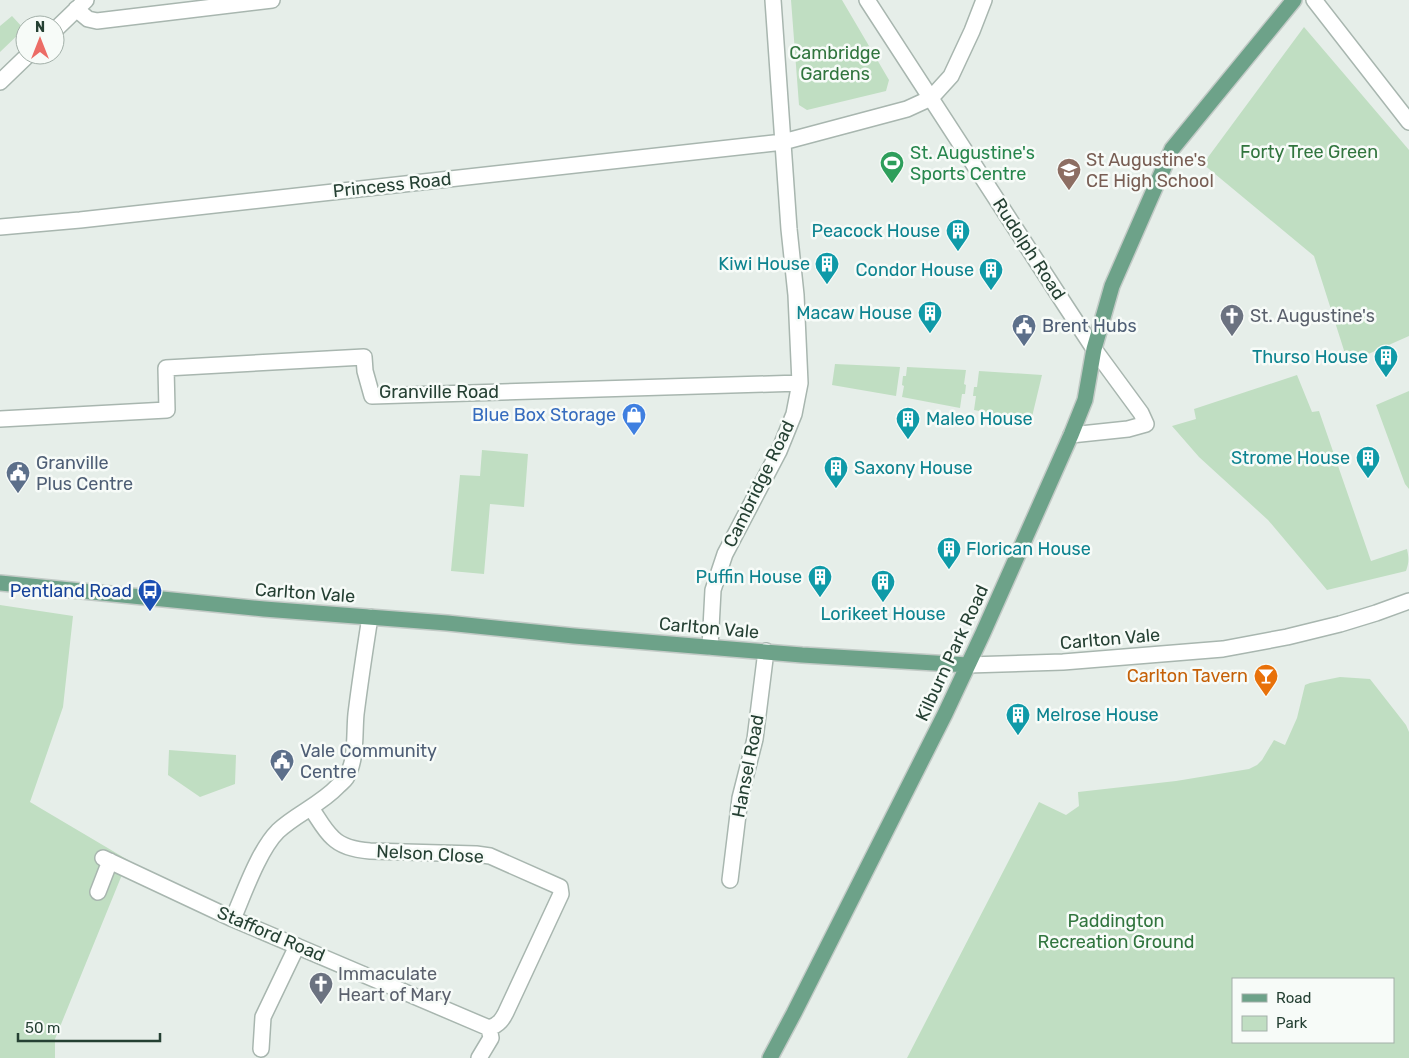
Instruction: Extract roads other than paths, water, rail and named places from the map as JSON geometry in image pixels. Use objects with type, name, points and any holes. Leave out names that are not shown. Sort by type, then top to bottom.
[{"type":"main road","name":"Kilburn Park Road","points":[[770,1058],[945,714],[1071,435],[1085,400],[1094,349],[1112,286],[1172,149],[1294,0]]},
{"type":"main road","name":"Carlton Vale","points":[[0,583],[264,609],[574,636],[802,655],[968,666]]},
{"type":"street","points":[[65,20],[81,5],[88,19],[97,21],[272,0]]},
{"type":"street","points":[[773,0],[783,142],[907,109],[932,98],[951,76],[984,0]]},
{"type":"street","points":[[867,0],[932,98]]},
{"type":"street","points":[[1314,0],[1409,122]]},
{"type":"street","points":[[0,82],[18,65]]},
{"type":"street","name":"Rudolph Road","points":[[932,98],[1094,349],[1141,413],[1146,424],[1128,429],[1071,435]]},
{"type":"street","name":"Princess Road","points":[[0,227],[80,220],[783,142]]},
{"type":"street","name":"Cambridge Road","points":[[710,647],[713,590],[725,554],[779,451],[794,414],[800,383],[796,295],[783,142]]},
{"type":"street","name":"Granville Road","points":[[0,419],[167,410],[166,368],[364,357],[365,371],[372,396],[800,383]]},
{"type":"street","name":"Carlton Vale","points":[[968,666],[1063,662],[1223,649],[1340,624],[1409,601]]},
{"type":"street","points":[[234,919],[267,845],[277,832],[291,820],[330,795],[346,778],[353,759],[356,715],[370,617]]},
{"type":"street","name":"Hansel Road","points":[[730,880],[740,798],[755,739],[766,652]]},
{"type":"street","name":"Nelson Close","points":[[311,808],[332,838],[356,850],[490,856],[560,887],[561,894],[502,1020],[497,1026],[489,1028]]},
{"type":"street","name":"Stafford Road","points":[[98,892],[106,860],[234,919],[489,1028]]},
{"type":"street","points":[[261,1049],[263,1017],[297,946]]},
{"type":"street","points":[[479,1058],[490,1038],[489,1028]]},
{"type":"place","name":"St. Augustine's Sports Centre","points":[[892,184]]},
{"type":"place","name":"St Augustine's CE High School","points":[[1069,191]]},
{"type":"place","name":"Peacock House","points":[[958,252]]},
{"type":"place","name":"Kiwi House","points":[[827,285]]},
{"type":"place","name":"Condor House","points":[[991,291]]},
{"type":"place","name":"Macaw House","points":[[930,334]]},
{"type":"place","name":"St. Augustine's","points":[[1232,337]]},
{"type":"place","name":"Brent Hubs","points":[[1024,347]]},
{"type":"place","name":"Thurso House","points":[[1386,378]]},
{"type":"place","name":"Blue Box Storage","points":[[634,436]]},
{"type":"place","name":"Maleo House","points":[[908,440]]},
{"type":"place","name":"Strome House","points":[[1368,479]]},
{"type":"place","name":"Saxony House","points":[[836,489]]},
{"type":"place","name":"Granville Plus Centre","points":[[18,494]]},
{"type":"place","name":"Florican House","points":[[949,570]]},
{"type":"place","name":"Puffin House","points":[[820,598]]},
{"type":"place","name":"Lorikeet House","points":[[883,603]]},
{"type":"place","name":"Pentland Road","points":[[150,612]]},
{"type":"place","name":"Carlton Tavern","points":[[1266,697]]},
{"type":"place","name":"Melrose House","points":[[1018,736]]},
{"type":"place","name":"Vale Community Centre","points":[[282,782]]},
{"type":"place","name":"Immaculate Heart of Mary","points":[[321,1005]]},
{"type":"park label","name":"Cambridge Gardens","points":[[835,63]]},
{"type":"park label","name":"Forty Tree Green","points":[[1309,152]]},
{"type":"park label","name":"Paddington Recreation Ground","points":[[1116,931]]}]
